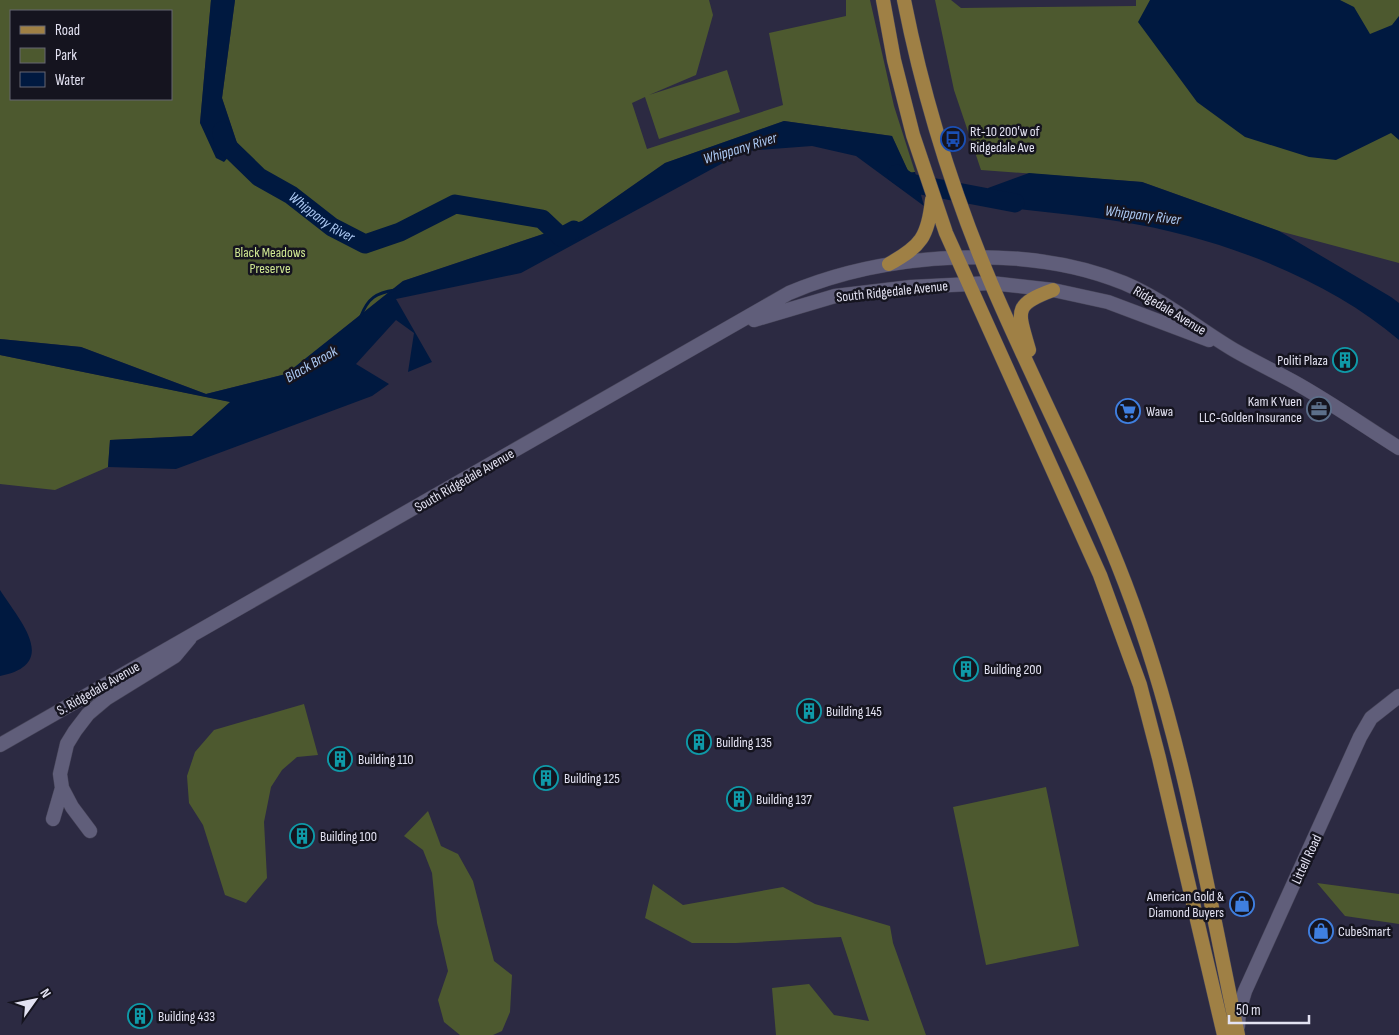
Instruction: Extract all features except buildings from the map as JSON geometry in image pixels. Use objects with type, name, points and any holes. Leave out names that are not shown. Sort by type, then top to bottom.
[{"type":"main road","points":[[883,0],[894,60],[913,135],[946,233],[956,259],[1100,575],[1127,647],[1159,758],[1224,1035]]},
{"type":"main road","points":[[904,0],[938,135],[971,233],[991,283],[1112,549],[1152,660],[1188,791],[1238,1035]]},
{"type":"main road","points":[[889,264],[910,252],[923,240],[930,224],[933,197]]},
{"type":"main road","name":"Ridgedale Avenue","points":[[956,259],[981,257],[1038,260],[1083,270],[1124,283],[1162,302],[1233,349],[1300,386],[1399,448]]},
{"type":"main road","name":"South Ridgedale Avenue","points":[[196,632],[333,556],[789,293],[839,274],[889,264],[956,259]]},
{"type":"main road","name":"South Ridgedale Avenue","points":[[732,327],[835,296],[886,289],[967,283]]},
{"type":"main road","name":"Ridgedale Avenue","points":[[967,283],[991,283],[1054,290],[1115,305],[1233,349]]},
{"type":"main road","points":[[1030,370],[1030,354],[1020,320],[1023,305],[1030,298],[1054,290]]},
{"type":"main road","points":[[90,831],[72,807],[62,788],[60,774],[67,744],[74,731],[88,714],[108,698],[176,656],[196,632]]},
{"type":"main road","name":"S. Ridgedale Avenue","points":[[0,746],[196,632]]},
{"type":"main road","name":"Littell Road","points":[[1238,1035],[1239,1011],[1245,991],[1360,737],[1371,718],[1399,696]]},
{"type":"main road","points":[[52,819],[62,788]]},
{"type":"green space","name":"Black Meadows Preserve","points":[[0,0],[211,0],[200,123],[238,146],[222,98],[235,0],[709,0],[713,15],[696,75],[649,95],[727,70],[740,112],[659,139],[645,97],[632,103],[647,149],[783,105],[769,33],[846,16],[846,0],[870,0],[894,106],[915,172],[909,173],[892,136],[784,121],[665,163],[582,221],[403,281],[286,374],[206,394],[81,347],[0,339]]},
{"type":"green space","points":[[935,0],[951,0],[961,8],[1136,6],[1136,0],[1399,0],[1399,263],[1279,231],[1142,182],[981,170],[954,90]]},
{"type":"green space","points":[[0,355],[231,402],[192,436],[110,440],[108,467],[55,490],[0,484]]},
{"type":"green space","points":[[304,704],[318,755],[297,757],[282,770],[271,787],[264,822],[267,878],[246,903],[225,895],[203,825],[189,803],[187,776],[195,752],[214,730]]},
{"type":"green space","points":[[1046,787],[1079,946],[986,965],[953,807]]},
{"type":"green space","points":[[428,811],[441,846],[458,854],[473,881],[494,961],[512,975],[510,1012],[502,1031],[493,1035],[460,1035],[444,1022],[438,1000],[448,971],[437,923],[432,873],[423,850],[404,836]]},
{"type":"green space","points":[[1317,883],[1399,894],[1399,924],[1345,916]]},
{"type":"green space","points":[[653,884],[683,905],[783,887],[815,904],[890,926],[893,943],[926,1035],[776,1035],[772,988],[809,984],[834,1015],[869,1021],[841,937],[736,943],[692,943],[645,918]]},
{"type":"water","points":[[211,0],[235,0],[222,98],[238,146],[224,162],[216,158],[200,123]]},
{"type":"water","points":[[1150,0],[1340,0],[1354,7],[1370,34],[1392,25],[1399,16],[1399,140],[1391,133],[1336,160],[1309,157],[1245,137],[1197,102],[1138,22]]},
{"type":"water","points":[[784,121],[892,136],[909,173],[915,172],[924,206],[856,156],[812,146],[745,151],[521,273],[396,299],[432,362],[408,372],[414,333],[396,320],[356,364],[389,384],[372,396],[176,469],[108,467],[110,440],[192,436],[230,402],[0,355],[0,339],[81,347],[206,394],[286,374],[403,281],[582,221],[665,163]]},
{"type":"water","points":[[1029,173],[1142,182],[1279,231],[1399,303],[1399,340],[1370,318],[1305,279],[1233,250],[1196,238],[1123,222],[992,206],[988,188]]},
{"type":"water","points":[[0,590],[24,627],[30,640],[32,651],[28,662],[18,670],[0,676]]},
{"type":"waterway","name":"Whippany River","points":[[222,131],[223,142],[259,177],[291,195],[332,227],[365,244],[400,232],[455,204],[542,219],[561,237],[574,230]]},
{"type":"waterway","name":"Whippany River","points":[[897,174],[910,183],[1015,203]]},
{"type":"waterway","name":"Black Brook","points":[[361,316],[374,297],[395,290]]},
{"type":"place","name":"Rt-10 200'w of Ridgedale Ave","points":[[953,139]]},
{"type":"place","name":"Politi Plaza","points":[[1345,360]]},
{"type":"place","name":"Kam K Yuen LLC-Golden Insurance","points":[[1319,409]]},
{"type":"place","name":"Wawa","points":[[1128,411]]},
{"type":"place","name":"Building 200","points":[[966,669]]},
{"type":"place","name":"Building 145","points":[[809,711]]},
{"type":"place","name":"Building 135","points":[[699,742]]},
{"type":"place","name":"Building 110","points":[[340,759]]},
{"type":"place","name":"Building 125","points":[[546,778]]},
{"type":"place","name":"Building 137","points":[[739,799]]},
{"type":"place","name":"Building 100","points":[[302,836]]},
{"type":"place","name":"American Gold & Diamond Buyers","points":[[1242,904]]},
{"type":"place","name":"CubeSmart","points":[[1321,931]]},
{"type":"place","name":"Building 433","points":[[140,1016]]}]
